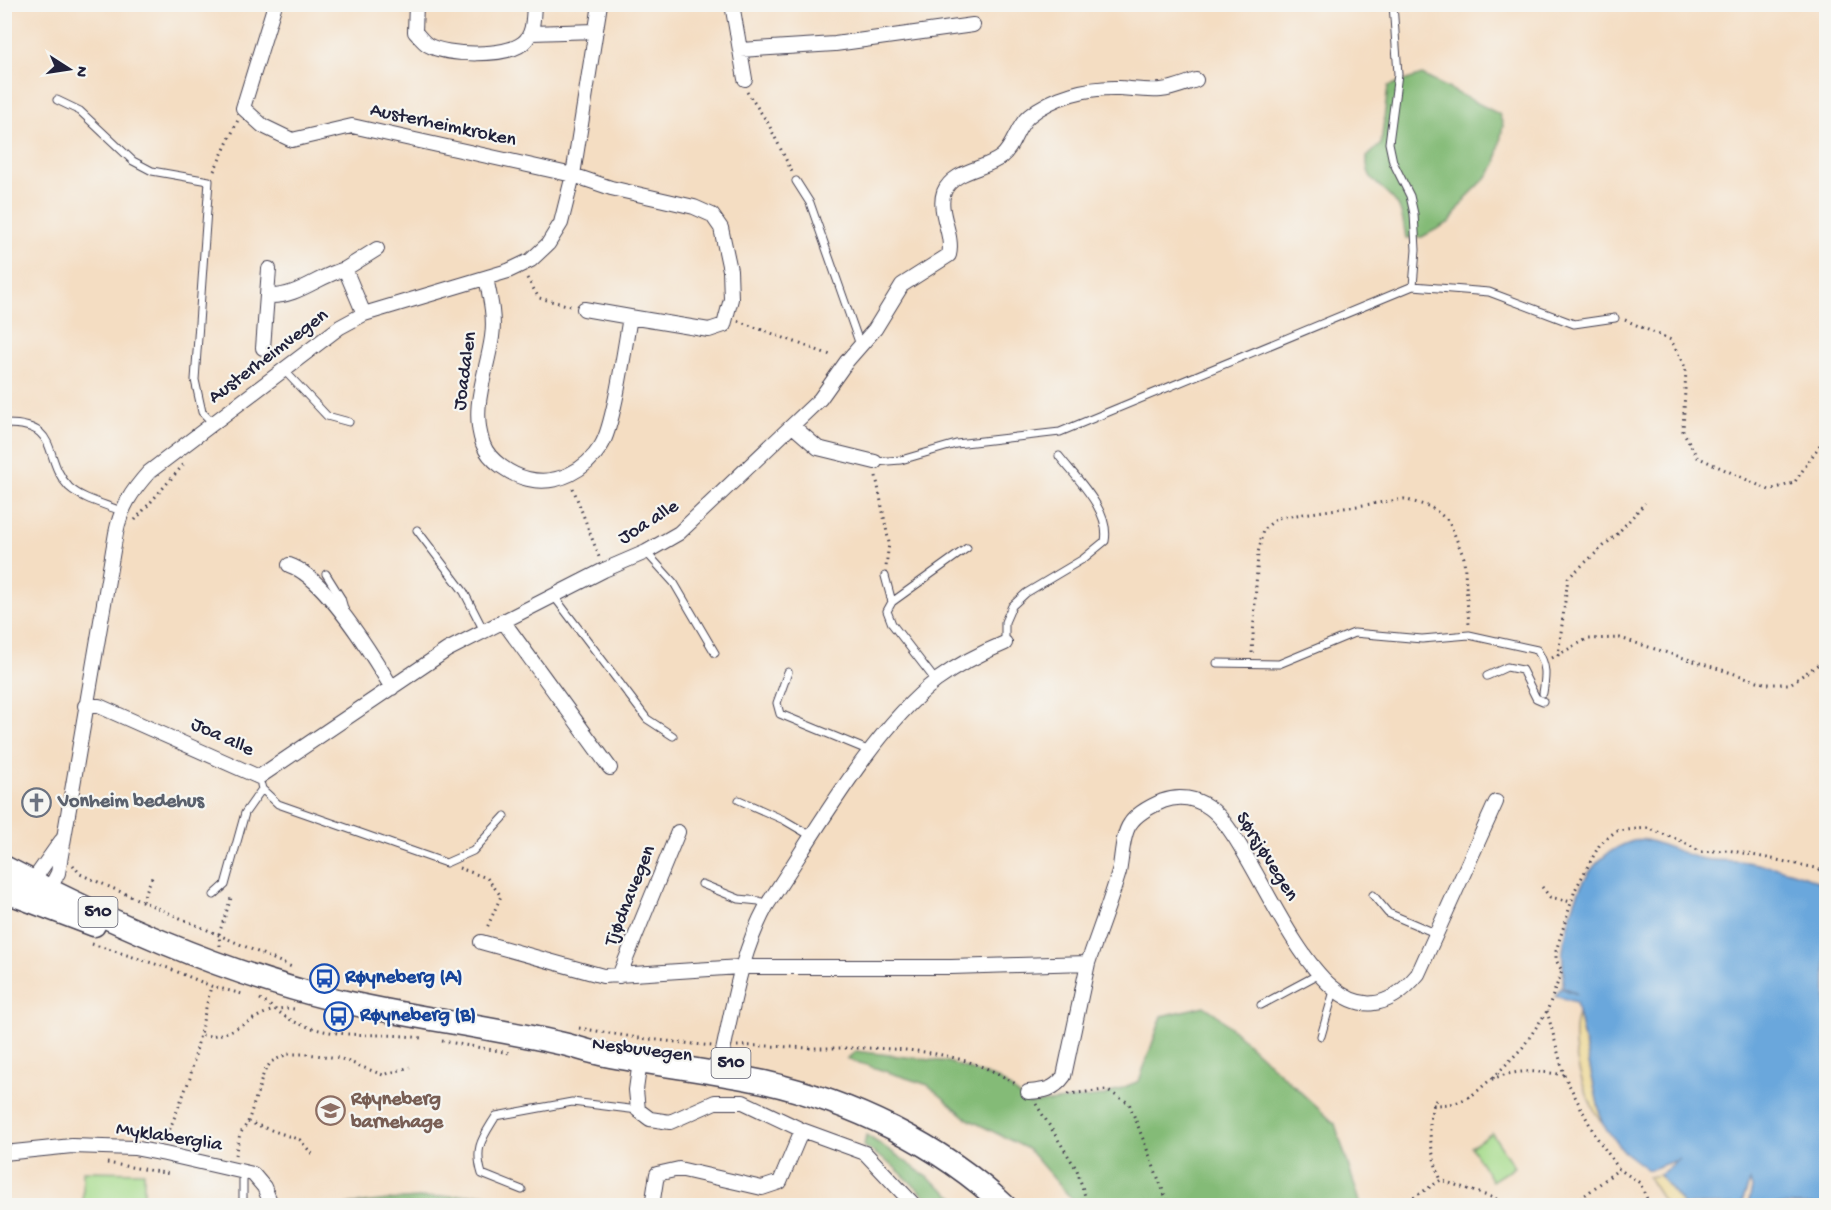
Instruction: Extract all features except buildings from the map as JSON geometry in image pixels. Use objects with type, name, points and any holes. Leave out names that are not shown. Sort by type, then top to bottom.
[{"type":"main road","name":"Nesbuvegen","points":[[4,867],[38,891],[193,954],[331,999],[435,1022],[559,1043],[640,1061],[721,1060]]},
{"type":"main road","name":"Nesbuvegen","points":[[4,891],[38,891]]},
{"type":"main road","name":"Nesbuvegen","points":[[559,1043],[597,1044],[721,1060],[890,1127],[975,1180],[1005,1206]]},
{"type":"street","points":[[243,108],[275,4]]},
{"type":"street","points":[[416,4],[415,32],[428,45],[448,51],[490,53],[522,45],[531,33],[534,4]]},
{"type":"street","name":"Austerheimvegen","points":[[38,891],[58,873],[85,706],[121,511],[134,488],[149,472],[318,341],[364,314],[486,278],[531,260],[548,244],[561,223],[573,175],[600,4]]},
{"type":"street","points":[[732,4],[745,78]]},
{"type":"street","points":[[741,51],[835,44],[973,25]]},
{"type":"street","points":[[531,33],[596,31]]},
{"type":"street","name":"Joa alle","points":[[85,706],[99,706],[261,783],[284,763],[447,650],[553,595],[646,552],[679,533],[794,427],[820,399],[847,361],[875,328],[902,285],[949,255],[951,245],[942,206],[944,192],[950,183],[961,175],[1004,155],[1018,127],[1029,116],[1071,95],[1099,88],[1158,90],[1196,80]]},
{"type":"street","name":"Austerheimkroken","points":[[243,108],[263,126],[292,140],[352,126],[573,175]]},
{"type":"street","points":[[573,175],[610,188],[694,207],[712,215],[721,228],[728,250],[731,299],[724,325],[717,330],[584,309]]},
{"type":"street","points":[[269,296],[287,295],[324,274],[345,269],[377,249]]},
{"type":"street","points":[[262,348],[269,296],[269,269]]},
{"type":"street","points":[[345,269],[364,314]]},
{"type":"street","name":"Joadalen","points":[[486,278],[493,316],[492,336],[478,399],[480,433],[484,447],[494,460],[518,476],[544,481],[567,476],[587,465],[602,445],[630,317]]},
{"type":"street","points":[[794,427],[818,448],[875,462]]},
{"type":"street","points":[[289,565],[298,567],[312,579],[345,617],[392,688]]},
{"type":"street","points":[[503,621],[610,768]]},
{"type":"street","points":[[721,1060],[740,967],[754,930],[767,905],[870,751],[936,681],[970,658],[1005,644]]},
{"type":"street","name":"Sørsjøvegen","points":[[1045,1091],[1058,1084],[1064,1076],[1088,963],[1119,872],[1129,825],[1149,807],[1175,796],[1193,800],[1211,808],[1228,830],[1277,912],[1318,974],[1334,991],[1362,1001],[1377,1002],[1406,989],[1418,974],[1496,802]]},
{"type":"street","name":"Tjødnavegen","points":[[619,976],[678,832]]},
{"type":"street","name":"Tjødnavegen","points":[[481,942],[603,976],[740,967]]},
{"type":"street","points":[[740,967],[951,967],[1088,963]]},
{"type":"street","points":[[640,1061],[636,1090],[638,1110],[650,1119],[670,1122],[715,1102],[743,1102],[802,1130],[865,1153],[915,1206]]},
{"type":"street","points":[[1028,1092],[1045,1091]]},
{"type":"street","points":[[652,1206],[657,1174],[679,1169],[762,1188],[780,1182],[802,1130]]},
{"type":"street","name":"Myklaberglia","points":[[4,1153],[72,1146],[134,1148],[252,1174],[264,1187],[272,1206]]},
{"type":"lane","points":[[1393,4],[1398,74],[1389,143],[1393,162],[1410,196],[1414,214],[1416,250],[1413,286]]},
{"type":"lane","points":[[57,100],[75,107],[133,161],[144,168],[209,181],[195,380],[202,412],[213,423]]},
{"type":"lane","points":[[796,181],[810,203],[860,345]]},
{"type":"lane","points":[[875,462],[901,460],[956,444],[1060,432],[1413,286],[1489,292],[1574,324],[1615,318]]},
{"type":"lane","points":[[282,368],[327,416],[349,422]]},
{"type":"lane","points":[[4,424],[25,424],[35,429],[50,446],[70,487],[82,495],[121,511]]},
{"type":"lane","points":[[1005,644],[1005,622],[1012,606],[1026,593],[1083,559],[1105,541],[1105,525],[1100,514],[1059,456]]},
{"type":"lane","points":[[417,530],[464,592],[484,631]]},
{"type":"lane","points":[[936,681],[892,624],[887,611],[892,602],[967,548]]},
{"type":"lane","points":[[646,552],[674,583],[715,653]]},
{"type":"lane","points":[[326,574],[340,598],[345,617]]},
{"type":"lane","points":[[885,576],[892,602]]},
{"type":"lane","points":[[553,595],[647,719],[673,736]]},
{"type":"lane","points":[[1217,663],[1279,664],[1354,633],[1422,639],[1469,635],[1537,650],[1545,661],[1543,693]]},
{"type":"lane","points":[[1487,676],[1507,667],[1522,670],[1536,698],[1543,701]]},
{"type":"lane","points":[[788,672],[777,703],[780,714],[870,751]]},
{"type":"lane","points":[[214,895],[225,885],[245,813],[261,783],[278,804],[446,863],[473,850],[505,816]]},
{"type":"lane","points":[[739,800],[784,820],[813,837]]},
{"type":"lane","points":[[702,884],[739,899],[759,901],[767,905]]},
{"type":"lane","points":[[1373,895],[1388,913],[1435,933]]},
{"type":"lane","points":[[1261,1005],[1318,974]]},
{"type":"lane","points":[[1321,1035],[1334,991]]},
{"type":"lane","points":[[522,1190],[482,1174],[477,1156],[482,1138],[496,1116],[572,1102],[638,1110]]},
{"type":"lane","points":[[237,1170],[243,1206]]},
{"type":"path","points":[[745,78],[747,93],[768,123],[796,181]]},
{"type":"path","points":[[209,181],[243,108]]},
{"type":"path","points":[[517,280],[526,276],[536,294],[543,300],[584,309]]},
{"type":"path","points":[[728,316],[748,327],[847,361]]},
{"type":"path","points":[[1615,318],[1632,321],[1671,340],[1686,369],[1683,431],[1697,456],[1769,490],[1794,483],[1827,436]]},
{"type":"path","points":[[875,462],[882,518],[889,543],[885,576]]},
{"type":"path","points":[[131,524],[184,464]]},
{"type":"path","points":[[567,476],[604,570]]},
{"type":"path","points":[[1251,664],[1258,553],[1263,530],[1277,518],[1404,499],[1431,507],[1449,521],[1464,558],[1469,635]]},
{"type":"path","points":[[1558,656],[1568,579],[1617,534],[1645,503]]},
{"type":"path","points":[[1545,661],[1587,639],[1620,638],[1767,684],[1790,684],[1827,659]]},
{"type":"path","points":[[1433,1105],[1460,1102],[1493,1078],[1523,1047],[1547,1011],[1562,971],[1556,960],[1556,951],[1575,890],[1600,844],[1616,831],[1647,828],[1679,840],[1701,852],[1728,850],[1816,868],[1827,873]]},
{"type":"path","points":[[73,863],[80,874],[304,972]]},
{"type":"path","points":[[446,863],[487,878],[501,896],[481,942]]},
{"type":"path","points":[[142,901],[153,875]]},
{"type":"path","points":[[1542,887],[1550,897],[1571,902]]},
{"type":"path","points":[[219,934],[220,948]]},
{"type":"path","points":[[88,943],[168,968],[211,986],[245,994]]},
{"type":"path","points":[[167,1143],[169,1131],[190,1078],[212,980]]},
{"type":"path","points":[[257,997],[297,1023],[315,1029],[349,1036],[424,1038]]},
{"type":"path","points":[[201,1035],[220,1036],[289,1008],[301,1011]]},
{"type":"path","points":[[1547,1011],[1564,1075],[1595,1135],[1619,1169],[1640,1183],[1650,1206]]},
{"type":"path","points":[[376,1029],[384,1036]]},
{"type":"path","points":[[721,1060],[907,1048],[939,1054],[996,1073],[1028,1092],[1056,1131],[1077,1170],[1088,1206]]},
{"type":"path","points":[[237,1170],[240,1134],[248,1122],[264,1072],[271,1062],[287,1054],[339,1058],[383,1075],[410,1067]]},
{"type":"path","points":[[1493,1078],[1520,1071],[1542,1071],[1564,1075]]},
{"type":"path","points":[[1045,1091],[1067,1094],[1106,1090],[1129,1103],[1169,1206]]},
{"type":"path","points":[[1436,1100],[1433,1105],[1431,1143],[1433,1160],[1441,1180],[1517,1206]]},
{"type":"path","points":[[248,1122],[300,1140],[313,1155]]},
{"type":"path","points":[[102,1162],[171,1174]]},
{"type":"path","points":[[1571,1206],[1619,1169]]},
{"type":"path","points":[[1406,1206],[1408,1201],[1441,1180]]},
{"type":"green space","points":[[1422,75],[1499,114],[1503,125],[1496,164],[1465,199],[1450,222],[1422,237],[1406,238],[1399,208],[1372,179],[1367,166],[1367,157],[1381,144],[1388,86]]},
{"type":"green space","points":[[1204,1006],[1216,1014],[1335,1124],[1361,1205],[1077,1205],[1028,1149],[968,1119],[928,1085],[847,1059],[856,1051],[948,1062],[1000,1080],[1029,1104],[1103,1096],[1139,1081],[1162,1016]]},
{"type":"green space","points":[[1492,1133],[1514,1167],[1492,1181],[1471,1147]]},
{"type":"green space","points":[[866,1135],[965,1205],[935,1205],[893,1166],[864,1146]]},
{"type":"green space","points":[[83,1171],[144,1172],[144,1205],[83,1205]]},
{"type":"green space","points":[[483,1194],[531,1205],[346,1205],[388,1200]]},
{"type":"sand","points":[[1578,1013],[1602,1123],[1589,1099],[1579,1070],[1575,1040]]},
{"type":"sand","points":[[1659,1175],[1684,1205],[1666,1205],[1648,1177]]},
{"type":"water","points":[[1642,839],[1699,858],[1740,861],[1777,868],[1808,877],[1826,886],[1826,1205],[1748,1205],[1752,1188],[1750,1181],[1741,1205],[1684,1205],[1659,1175],[1680,1159],[1648,1170],[1623,1151],[1602,1123],[1576,1002],[1555,996],[1561,988],[1577,994],[1562,986],[1563,954],[1571,912],[1585,879],[1607,854],[1623,845]]},
{"type":"place","name":"Vonheim bedehus","points":[[37,802]]},
{"type":"place","name":"Røyneberg (A)","points":[[324,978]]},
{"type":"place","name":"Røyneberg (B)","points":[[339,1016]]},
{"type":"place","name":"Røyneberg barnehage","points":[[330,1111]]}]
